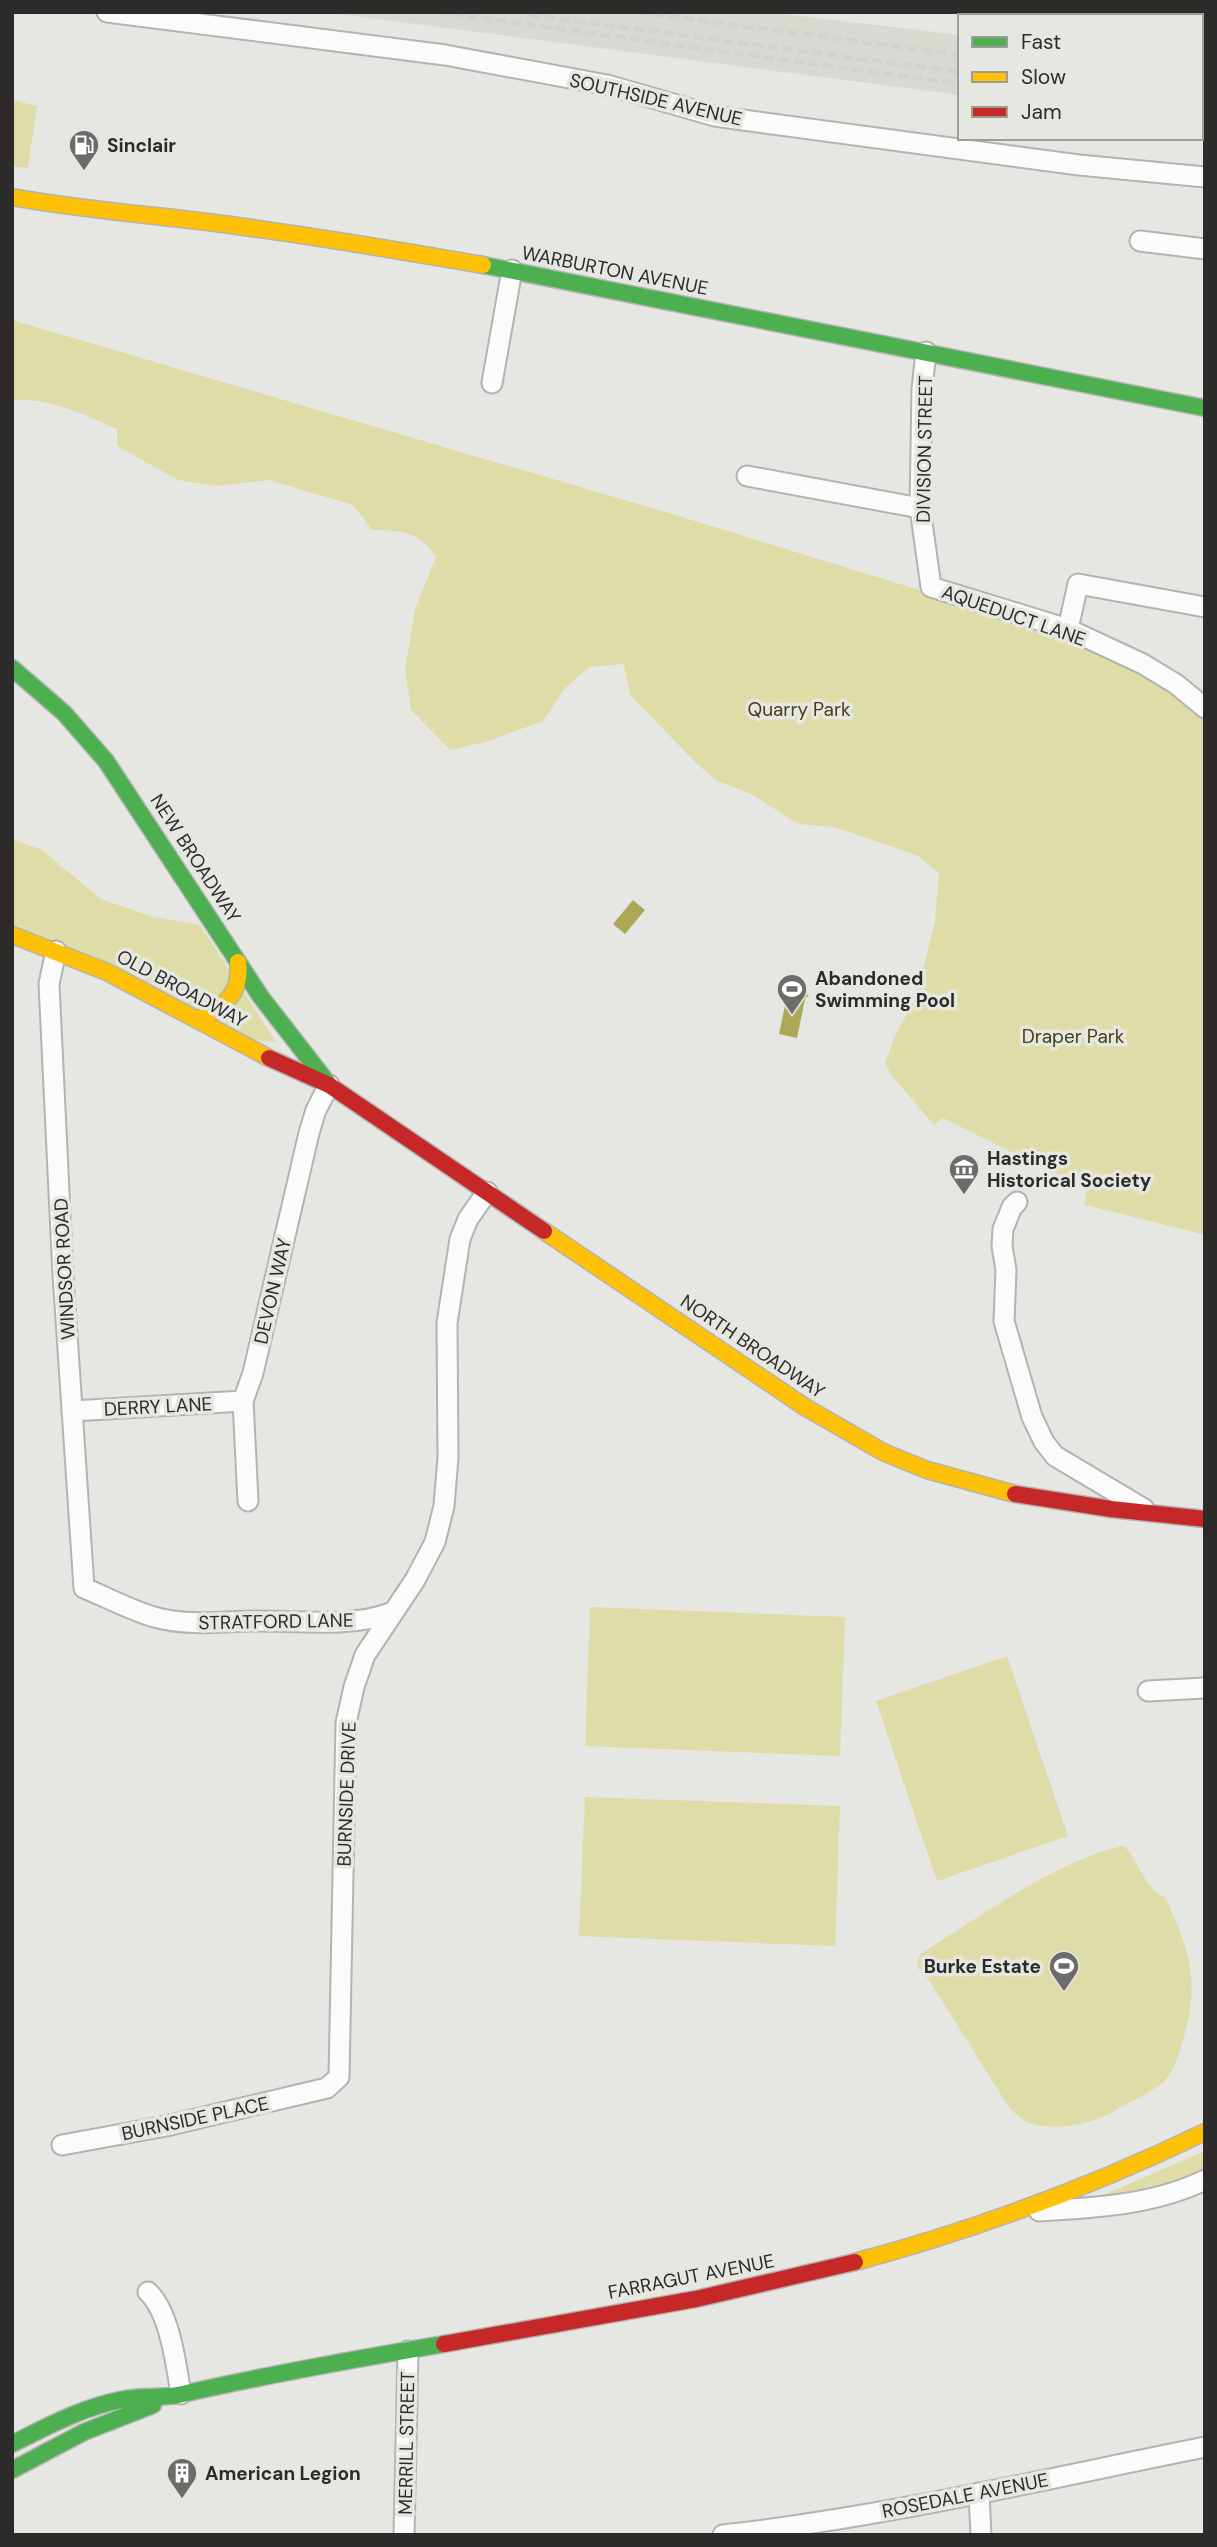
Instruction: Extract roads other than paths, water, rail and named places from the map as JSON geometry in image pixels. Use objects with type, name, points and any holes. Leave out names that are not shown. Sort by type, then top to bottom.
[{"type":"main road","name":"WARBURTON AVENUE","points":[[12,197],[74,208],[354,242],[512,270],[1205,408]]},
{"type":"main road","name":"NEW BROADWAY","points":[[12,668],[64,713],[106,761],[273,1013],[329,1085]]},
{"type":"main road","name":"OLD BROADWAY","points":[[12,935],[107,972],[278,1063],[329,1085]]},
{"type":"main road","points":[[198,1019],[218,1010],[231,998],[240,974],[238,962]]},
{"type":"main road","name":"NORTH BROADWAY","points":[[329,1085],[794,1401],[842,1431],[883,1452],[946,1477],[992,1490],[1151,1514],[1205,1518]]},
{"type":"main road","name":"FARRAGUT AVENUE","points":[[12,2444],[92,2406],[147,2395],[174,2395],[317,2365],[668,2303],[799,2276],[921,2244],[1013,2213],[1128,2168],[1205,2132]]},
{"type":"main road","name":"FARRAGUT AVENUE","points":[[12,2470],[84,2432],[174,2395]]},
{"type":"street","name":"SOUTHSIDE AVENUE","points":[[107,12],[445,55],[607,85],[734,119],[1079,165],[1205,177]]},
{"type":"street","points":[[1140,240],[1205,249]]},
{"type":"street","points":[[492,383],[512,270]]},
{"type":"street","name":"DIVISION STREET","points":[[926,352],[922,389],[920,508],[931,587]]},
{"type":"street","points":[[747,476],[920,508]]},
{"type":"street","points":[[1068,629],[1078,584],[1205,607]]},
{"type":"street","name":"AQUEDUCT LANE","points":[[931,587],[1068,629],[1154,671],[1176,684],[1205,708]]},
{"type":"street","name":"WINDSOR ROAD","points":[[56,951],[49,984],[84,1588]]},
{"type":"street","name":"DEVON WAY","points":[[248,1501],[243,1401],[253,1373],[309,1133],[320,1101],[329,1085]]},
{"type":"street","name":"BURNSIDE DRIVE","points":[[327,2088],[340,2077],[346,1723],[365,1655],[415,1580],[435,1542],[444,1506],[448,1458],[447,1323],[460,1240],[468,1219],[487,1192]]},
{"type":"street","points":[[1017,1202],[1003,1228],[1002,1247],[1006,1270],[1004,1321],[1032,1417],[1044,1442],[1055,1456],[1151,1514]]},
{"type":"street","name":"DERRY LANE","points":[[72,1412],[243,1401]]},
{"type":"street","name":"STRATFORD LANE","points":[[84,1588],[153,1617],[196,1624],[251,1621],[329,1622],[378,1618],[390,1614]]},
{"type":"street","points":[[1148,1691],[1205,1688]]},
{"type":"street","name":"BURNSIDE PLACE","points":[[62,2145],[166,2126],[327,2088]]},
{"type":"street","points":[[1013,2213],[1090,2208],[1149,2199],[1205,2180]]},
{"type":"street","points":[[148,2292],[155,2298],[173,2349],[174,2395]]},
{"type":"street","name":"MERRILL STREET","points":[[404,2535],[408,2351]]},
{"type":"street","name":"ROSEDALE AVENUE","points":[[723,2535],[794,2527],[979,2493],[1205,2446]]},
{"type":"street","points":[[979,2493],[981,2535]]},
{"type":"railway","points":[[437,12],[958,84]]},
{"type":"railway","points":[[639,12],[958,55]]},
{"type":"railway","points":[[530,15],[958,72]]},
{"type":"place","name":"Sinclair","points":[[84,172]]},
{"type":"place","name":"Abandoned Swimming Pool","points":[[792,1016]]},
{"type":"place","name":"Hastings Historical Society","points":[[964,1196]]},
{"type":"place","name":"Burke Estate","points":[[1064,1993]]},
{"type":"place","name":"American Legion","points":[[182,2500]]},
{"type":"park label","name":"Quarry Park","points":[[799,709]]},
{"type":"park label","name":"Draper Park","points":[[1073,1036]]}]
